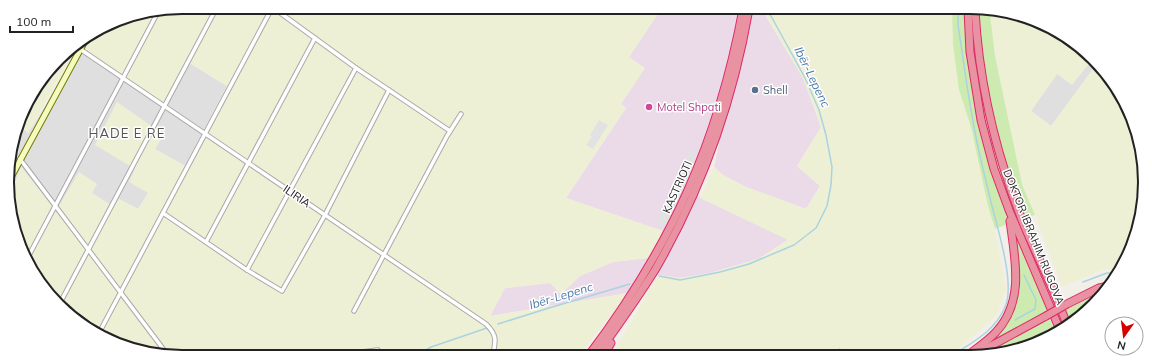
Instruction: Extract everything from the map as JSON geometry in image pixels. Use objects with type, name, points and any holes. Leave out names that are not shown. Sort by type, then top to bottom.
[{"type":"highway","name":"KASTRIOTI","points":[[593,350],[623,308],[649,268],[674,222],[692,182],[707,146],[723,96],[734,53],[741,14]]},
{"type":"highway","name":"KASTRIOTI","points":[[601,350],[628,311],[668,248],[701,179],[729,98],[748,14]]},
{"type":"highway","name":"DOKTOR IBRAHIM RUGOVA","points":[[968,14],[970,52],[981,120],[994,169],[1008,210],[1058,325]]},
{"type":"highway","name":"DOKTOR IBRAHIM RUGOVA","points":[[975,14],[977,46],[986,101],[1000,156],[1024,225],[1066,320]]},
{"type":"highway","points":[[975,350],[997,332],[1009,314],[1013,302],[1016,289],[1016,268],[1008,210]]},
{"type":"highway","points":[[982,350],[1100,288]]},
{"type":"highway","points":[[607,350],[628,311]]},
{"type":"street","points":[[62,300],[213,14]]},
{"type":"street","points":[[101,329],[269,14]]},
{"type":"street","points":[[281,14],[356,68],[450,130]]},
{"type":"street","points":[[30,253],[156,16]]},
{"type":"street","points":[[206,242],[315,38]]},
{"type":"street","points":[[14,171],[80,50]]},
{"type":"street","name":"ILIRIA","points":[[80,50],[486,324],[496,336],[494,350]]},
{"type":"street","points":[[247,270],[356,68]]},
{"type":"street","points":[[163,213],[247,270],[282,291],[325,215],[389,90]]},
{"type":"street","points":[[354,311],[450,130],[461,114]]},
{"type":"street","points":[[20,159],[164,349]]},
{"type":"shaded area","points":[[658,14],[765,14],[803,78],[821,127],[797,166],[820,186],[806,209],[746,187],[723,175],[714,167],[722,129],[696,195],[789,239],[758,259],[710,273],[680,278],[658,275],[628,293],[490,316],[505,288],[550,283],[561,294],[580,276],[613,262],[648,258],[663,231],[566,198],[626,108],[620,104],[629,57]]},
{"type":"shaded area","points":[[658,14],[629,57],[645,68],[621,104],[626,108],[566,198],[663,231],[648,258],[613,262],[580,276],[561,294],[550,283],[505,288],[490,316],[628,293],[584,350],[171,350],[149,347],[108,333],[89,322],[63,301],[56,293],[42,275],[31,256],[23,236],[15,204],[14,184],[21,167],[56,211],[79,172],[97,184],[92,193],[114,207],[119,199],[138,209],[148,193],[129,182],[135,169],[95,145],[117,102],[163,134],[155,149],[185,166],[227,86],[188,62],[164,106],[80,50],[62,81],[76,52],[89,42],[108,31],[128,23],[160,15]]},
{"type":"shaded area","points":[[765,14],[952,14],[953,44],[959,90],[971,127],[988,206],[995,229],[1006,289],[997,315],[957,350],[842,350],[840,348],[836,350],[615,350],[658,275],[680,278],[710,273],[758,259],[788,240],[700,198],[714,167],[723,175],[746,187],[806,209],[820,186],[797,166],[821,127],[803,78]]},
{"type":"shaded area","points":[[990,15],[1024,23],[1044,31],[1072,49],[1089,63],[1072,85],[1057,74],[1031,111],[1051,126],[1094,68],[1110,89],[1121,108],[1135,149],[1138,171],[1138,193],[1135,215],[1129,236],[1121,256],[1113,270],[1105,269],[1062,287],[1022,184],[995,56]]},
{"type":"shaded area","points":[[1056,39],[1063,42],[1072,49]]},
{"type":"shaded area","points":[[80,49],[188,62],[227,86],[185,166],[155,149],[163,135],[135,169],[148,193],[138,209],[119,199],[114,207],[91,193],[97,184],[56,211],[21,167],[14,184],[14,171],[17,149],[23,128],[28,133],[62,81]]},
{"type":"shaded area","points":[[70,57],[28,133],[23,128],[31,108],[42,89],[56,71]]},
{"type":"shaded area","points":[[1088,62],[1094,68],[1051,126],[1031,111],[1057,74]]},
{"type":"shaded area","points":[[599,120],[608,125],[593,149],[586,145],[592,137],[590,135]]},
{"type":"shaded area","points":[[689,151],[700,158],[668,228],[656,223]]},
{"type":"green space","points":[[952,14],[990,15],[995,56],[1022,184],[1035,215],[995,229],[988,206],[971,127],[959,90],[953,44]]},
{"type":"green space","points":[[1012,229],[1047,311],[987,345],[1016,302],[1019,290],[1019,276]]},
{"type":"green space","points":[[1094,296],[1069,317],[1066,310]]},
{"type":"green space","points":[[1049,318],[1053,327],[1024,341],[987,349]]},
{"type":"waterway","name":"Ibër-Lepenc","points":[[659,276],[680,280],[720,272],[749,264],[794,245],[816,228],[827,206],[831,185],[832,167],[826,135],[819,110],[805,78],[769,14]]},
{"type":"waterway","points":[[958,14],[958,25],[975,131],[1004,253],[1008,284],[1008,296],[1001,315],[983,335],[961,350]]},
{"type":"waterway","points":[[1083,282],[1107,273],[1111,273]]},
{"type":"waterway","points":[[1015,320],[1035,309],[1036,300],[1024,275]]},
{"type":"waterway","name":"Ibër-Lepenc","points":[[498,324],[630,284]]},
{"type":"waterway","name":"Ibër-Lepenc","points":[[426,350],[487,328]]},
{"type":"place","name":"Shell","points":[[755,90]]},
{"type":"place","name":"Motel Shpati","points":[[649,107]]},
{"type":"district","name":"HADE E RE","points":[[127,133]]}]
